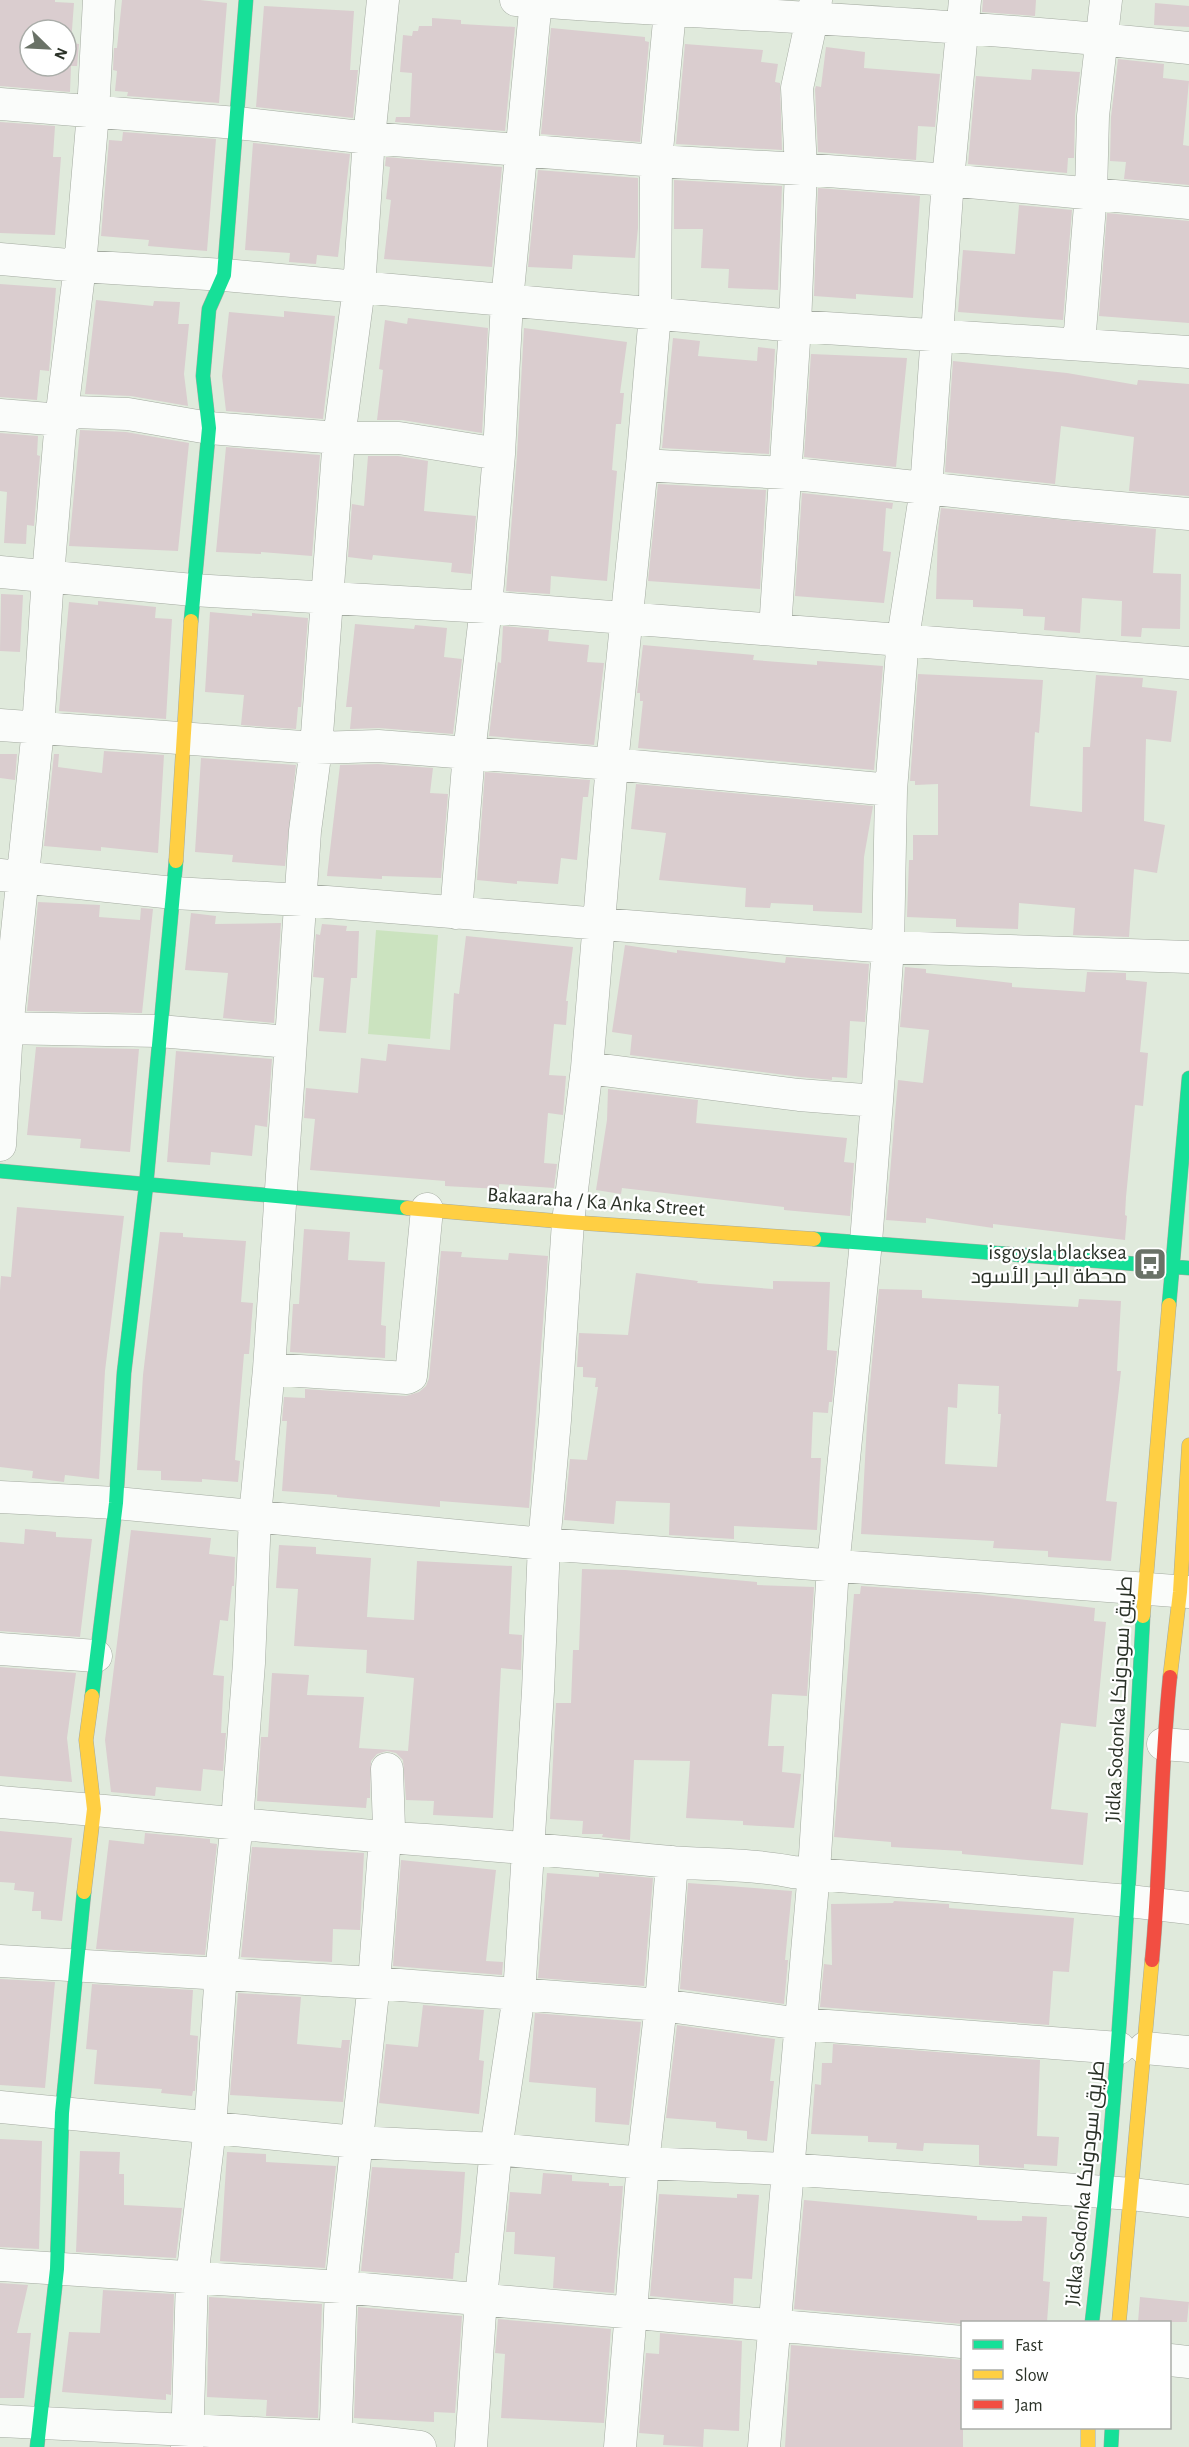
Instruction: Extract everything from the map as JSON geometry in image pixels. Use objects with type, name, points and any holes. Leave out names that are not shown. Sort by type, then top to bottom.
[{"type":"street","points":[[0,1145],[3,1028],[12,877],[38,729],[61,420],[80,266],[93,113],[99,0]]},
{"type":"street","points":[[38,2434],[57,2269],[62,2113],[75,1966],[94,1809],[86,1740],[116,1503],[124,1373],[146,1186],[159,1031],[174,893],[193,590],[209,428],[203,376],[209,309],[224,275],[246,0]]},
{"type":"street","points":[[187,2439],[192,2278],[210,2128],[221,1973],[237,1822],[249,1663],[255,1516],[269,1369],[289,1042],[302,900],[305,831],[316,748],[339,438],[359,288],[369,138],[383,0]]},
{"type":"street","points":[[456,913],[469,753],[486,607],[499,454],[507,301],[521,150],[529,0],[964,14],[1101,39],[1189,48]]},
{"type":"street","points":[[1079,344],[1091,192],[1093,116],[1106,0]]},
{"type":"street","points":[[471,2447],[481,2298],[496,2149],[519,1995],[544,1544],[568,1222],[587,1068],[612,764],[628,619],[655,314],[656,161],[670,5]]},
{"type":"street","points":[[774,630],[795,326],[801,169],[796,88],[815,8]]},
{"type":"street","points":[[764,2447],[776,2324],[786,2169],[814,1872],[833,1567],[866,1242],[877,1101],[888,947],[891,790],[903,638],[926,489],[948,180],[964,14]]},
{"type":"street","points":[[0,104],[237,123],[369,138],[656,161],[948,180],[1189,203]]},
{"type":"street","points":[[0,259],[224,275],[795,326],[1189,352]]},
{"type":"street","points":[[0,415],[61,420],[75,412],[128,414],[209,428],[339,438],[399,438],[499,454]]},
{"type":"street","points":[[642,465],[786,473],[1189,514]]},
{"type":"street","points":[[0,572],[193,590],[486,607],[903,638],[1189,663]]},
{"type":"street","points":[[0,724],[38,729],[184,737],[316,748],[378,746],[612,764],[891,790]]},
{"type":"street","points":[[12,877],[174,893],[302,900],[888,947],[1189,957]]},
{"type":"street","points":[[3,1028],[159,1031],[289,1042]]},
{"type":"street","points":[[587,1068],[799,1095],[877,1101]]},
{"type":"street","name":"Jidka Sodonka طريق سودونكا","points":[[1119,2321],[1119,2193],[1143,1903],[1144,1589],[1189,1078]]},
{"type":"street","name":"Bakaaraha / Ka Anka Street","points":[[0,1172],[568,1222],[866,1242],[1189,1268]]},
{"type":"street","points":[[269,1369],[406,1378],[411,1376],[427,1209]]},
{"type":"street","name":"Jidka Sodonka طريق سودونكا","points":[[1092,2321],[1119,2193],[1143,1903],[1176,1745],[1185,1592],[1189,1444]]},
{"type":"street","points":[[0,1497],[116,1503],[544,1544],[1185,1592]]},
{"type":"street","points":[[0,1649],[96,1656]]},
{"type":"street","points":[[336,2442],[341,2287],[374,1983],[385,1837],[389,1828],[387,1769]]},
{"type":"street","points":[[0,1802],[385,1837],[528,1847],[672,1862],[814,1872],[1189,1908]]},
{"type":"street","points":[[620,2447],[643,2163],[661,2005],[672,1862]]},
{"type":"street","points":[[0,1961],[374,1983],[661,2005],[801,2024],[1189,2052]]},
{"type":"street","points":[[0,2107],[356,2142],[496,2149],[643,2163],[786,2169],[1119,2193],[1189,2201]]},
{"type":"street","points":[[0,2265],[481,2298],[776,2324],[857,2335],[961,2342]]},
{"type":"street","points":[[1171,2360],[1189,2362]]},
{"type":"street","points":[[0,2421],[38,2434],[336,2442],[420,2447]]},
{"type":"street","points":[[1088,2429],[1088,2447]]},
{"type":"street","points":[[1111,2447],[1112,2429]]},
{"type":"green space","points":[[376,930],[438,935],[430,1039],[368,1034]]},
{"type":"building","points":[[0,0],[55,0],[55,2],[74,3],[73,18],[18,18],[18,78],[71,78],[70,92],[0,86]]},
{"type":"building","points":[[122,0],[200,0],[227,3],[219,103],[127,96],[128,92],[115,91],[117,71],[113,70],[114,48],[117,48]]},
{"type":"building","points":[[983,0],[1036,0],[1035,16],[982,12]]},
{"type":"building","points":[[1155,3],[1189,6],[1189,27],[1154,25]]},
{"type":"building","points":[[264,6],[354,11],[350,70],[358,70],[353,118],[256,107]]},
{"type":"building","points":[[432,18],[461,20],[461,24],[515,27],[505,131],[395,122],[396,117],[410,117],[412,73],[400,72],[403,35],[412,36],[413,31],[418,31],[419,26],[432,26]]},
{"type":"building","points":[[551,28],[645,37],[645,41],[649,42],[640,142],[541,134]]},
{"type":"building","points":[[685,44],[763,50],[761,62],[778,64],[775,82],[780,83],[782,150],[676,144]]},
{"type":"building","points":[[826,47],[865,52],[864,68],[940,74],[935,127],[918,126],[916,160],[818,152],[815,89],[816,86],[821,87]]},
{"type":"building","points":[[1118,59],[1164,64],[1163,78],[1189,81],[1183,145],[1189,146],[1189,185],[1124,179],[1126,162],[1110,161],[1111,117]]},
{"type":"building","points":[[1032,69],[1080,72],[1075,115],[1074,158],[1068,158],[1067,173],[968,164],[976,76],[1031,80]]},
{"type":"building","points":[[0,122],[55,126],[53,157],[61,157],[55,235],[0,233]]},
{"type":"building","points":[[123,132],[216,139],[207,251],[148,246],[149,240],[101,236],[109,140],[122,141]]},
{"type":"building","points":[[253,143],[350,154],[338,257],[317,255],[316,264],[289,262],[290,253],[245,250]]},
{"type":"building","points":[[386,157],[502,167],[492,267],[384,259],[391,200],[386,199],[390,167],[385,166]]},
{"type":"building","points":[[538,170],[638,178],[638,228],[635,258],[573,255],[572,269],[528,267]]},
{"type":"building","points":[[674,180],[782,186],[778,290],[728,288],[729,269],[701,268],[703,229],[674,229]]},
{"type":"building","points":[[818,188],[920,196],[913,298],[856,294],[856,299],[814,296]]},
{"type":"building","points":[[1019,205],[1072,210],[1063,320],[958,312],[963,250],[1015,254]]},
{"type":"building","points":[[1107,213],[1189,221],[1189,323],[1099,316]]},
{"type":"building","points":[[0,284],[56,288],[49,371],[40,370],[37,400],[0,397]]},
{"type":"building","points":[[96,300],[153,306],[154,301],[180,302],[178,324],[189,324],[184,374],[188,406],[131,396],[85,394]]},
{"type":"building","points":[[284,311],[335,316],[323,419],[226,411],[222,376],[229,312],[284,317]]},
{"type":"building","points":[[408,318],[488,328],[482,433],[402,420],[377,420],[383,370],[379,369],[385,320],[407,324]]},
{"type":"building","points":[[524,328],[627,342],[620,393],[624,393],[621,424],[616,424],[612,470],[617,471],[607,581],[551,576],[550,594],[506,591]]},
{"type":"building","points":[[673,338],[700,341],[698,356],[757,361],[758,347],[775,349],[769,454],[662,448]]},
{"type":"building","points":[[811,354],[907,358],[896,467],[804,457]]},
{"type":"building","points":[[953,361],[1067,373],[1137,385],[1138,380],[1189,384],[1189,496],[1129,491],[1134,437],[1061,426],[1055,484],[945,472]]},
{"type":"building","points":[[80,430],[126,432],[189,443],[178,551],[69,546]]},
{"type":"building","points":[[0,433],[38,436],[37,455],[40,456],[34,526],[27,525],[26,544],[4,543],[7,492],[0,491]]},
{"type":"building","points":[[226,447],[320,455],[312,556],[261,552],[261,554],[216,552]]},
{"type":"building","points":[[368,456],[398,456],[428,461],[424,511],[476,516],[471,574],[451,572],[452,563],[373,555],[372,560],[348,557],[352,504],[364,506]]},
{"type":"building","points":[[658,484],[766,490],[760,589],[648,581]]},
{"type":"building","points":[[802,493],[893,503],[892,509],[886,508],[883,551],[891,552],[884,603],[795,596]]},
{"type":"building","points":[[941,508],[1156,529],[1153,573],[1181,574],[1180,629],[1142,628],[1141,637],[1121,636],[1122,601],[1082,598],[1080,633],[1044,630],[1045,617],[1023,616],[1023,609],[973,607],[973,600],[936,599]]},
{"type":"building","points":[[1,594],[23,595],[20,652],[0,651]]},
{"type":"building","points":[[98,601],[156,607],[155,618],[172,619],[166,719],[59,711],[69,602],[98,605]]},
{"type":"building","points":[[210,612],[308,618],[301,707],[298,707],[296,729],[241,725],[244,695],[205,692]]},
{"type":"building","points":[[355,624],[414,629],[415,625],[447,628],[444,657],[462,659],[453,734],[379,728],[350,729],[352,707],[346,707]]},
{"type":"building","points":[[503,626],[549,630],[548,641],[589,645],[587,662],[604,663],[594,745],[489,736],[498,662],[501,663]]},
{"type":"building","points":[[643,645],[754,655],[753,660],[817,665],[817,661],[883,666],[874,770],[638,748],[643,701],[640,701],[640,693],[637,693]]},
{"type":"building","points":[[918,674],[1043,680],[1039,733],[1035,732],[1030,806],[1082,812],[1083,747],[1090,747],[1096,675],[1143,678],[1142,687],[1177,691],[1171,742],[1146,739],[1144,821],[1165,825],[1157,873],[1134,869],[1129,937],[1073,935],[1075,908],[1019,903],[1018,929],[956,927],[956,919],[907,917],[909,860],[913,860],[913,835],[938,835],[938,784],[915,785],[915,781],[910,781]]},
{"type":"building","points":[[104,751],[164,755],[158,853],[101,847],[101,851],[44,846],[54,754],[59,754],[58,767],[102,773]]},
{"type":"building","points":[[0,754],[17,754],[15,780],[0,778]]},
{"type":"building","points":[[201,758],[296,765],[285,866],[232,862],[233,855],[195,852]]},
{"type":"building","points":[[378,764],[433,768],[430,793],[448,794],[441,878],[382,876],[382,879],[327,876],[340,765]]},
{"type":"building","points":[[485,772],[590,780],[588,797],[583,797],[577,860],[561,858],[558,884],[517,881],[517,884],[477,880]]},
{"type":"building","points":[[636,784],[873,806],[864,857],[862,913],[813,911],[813,905],[771,903],[770,908],[745,907],[746,888],[659,880],[666,833],[631,829]]},
{"type":"building","points":[[38,902],[100,905],[99,917],[140,920],[141,908],[153,909],[142,1013],[27,1011]]},
{"type":"building","points":[[191,913],[216,916],[215,924],[281,923],[274,1023],[223,1018],[228,973],[185,970]]},
{"type":"building","points":[[322,924],[347,926],[346,931],[359,931],[357,978],[351,978],[346,1033],[319,1031],[324,978],[313,977],[316,934],[320,935]]},
{"type":"building","points":[[466,936],[573,947],[566,1001],[568,1001],[566,1025],[554,1024],[549,1075],[566,1076],[563,1115],[548,1113],[544,1163],[557,1164],[554,1188],[499,1184],[499,1189],[445,1186],[445,1181],[310,1170],[315,1119],[304,1118],[306,1088],[358,1093],[361,1058],[386,1061],[388,1044],[450,1050],[454,993],[459,994]]},
{"type":"building","points":[[625,945],[677,953],[677,950],[785,963],[786,957],[869,964],[865,1022],[850,1021],[847,1078],[832,1077],[832,1080],[801,1077],[630,1055],[632,1035],[612,1032]]},
{"type":"building","points":[[905,967],[926,969],[926,973],[1012,983],[1012,987],[1085,992],[1087,972],[1126,973],[1126,980],[1147,982],[1140,1052],[1148,1053],[1143,1106],[1135,1105],[1126,1197],[1125,1240],[993,1224],[993,1228],[926,1218],[926,1223],[886,1220],[898,1080],[923,1083],[929,1030],[900,1027]]},
{"type":"building","points":[[36,1047],[139,1049],[130,1152],[80,1148],[81,1139],[27,1135]]},
{"type":"building","points":[[176,1051],[272,1059],[267,1127],[255,1125],[252,1156],[211,1152],[210,1165],[167,1162]]},
{"type":"building","points":[[608,1089],[698,1100],[696,1123],[847,1138],[844,1162],[854,1163],[850,1216],[784,1210],[784,1207],[622,1188],[621,1194],[596,1190],[607,1120]]},
{"type":"building","points":[[17,1207],[124,1216],[105,1371],[99,1479],[65,1475],[64,1482],[32,1478],[33,1471],[0,1467],[0,1291],[1,1276],[11,1277]]},
{"type":"building","points":[[304,1229],[350,1232],[348,1260],[385,1262],[381,1325],[386,1326],[385,1358],[290,1352],[293,1304],[299,1304]]},
{"type":"building","points":[[160,1232],[183,1233],[183,1237],[246,1241],[241,1302],[253,1303],[249,1354],[244,1354],[235,1460],[240,1461],[238,1482],[202,1479],[202,1482],[161,1480],[161,1471],[137,1470],[143,1375]]},
{"type":"building","points":[[441,1251],[462,1252],[461,1257],[508,1260],[509,1253],[548,1256],[529,1508],[440,1501],[440,1507],[282,1491],[287,1421],[282,1421],[284,1397],[305,1398],[305,1389],[406,1396],[419,1392],[426,1386],[429,1378]]},
{"type":"building","points":[[636,1273],[698,1281],[697,1283],[773,1289],[773,1281],[830,1282],[827,1350],[837,1351],[832,1402],[829,1402],[828,1413],[813,1412],[811,1458],[821,1458],[817,1530],[734,1526],[734,1539],[669,1535],[670,1503],[616,1501],[614,1524],[564,1520],[570,1459],[587,1460],[598,1387],[595,1387],[596,1378],[583,1377],[583,1367],[577,1367],[579,1333],[628,1335]]},
{"type":"building","points":[[879,1289],[922,1290],[922,1298],[1078,1307],[1079,1299],[1121,1301],[1117,1371],[1121,1371],[1106,1501],[1117,1502],[1111,1561],[1048,1557],[1048,1551],[993,1548],[994,1541],[861,1534],[868,1404]],"holes":[[[958,1384],[999,1386],[998,1414],[1001,1414],[997,1467],[945,1464],[948,1407],[957,1408]]]},
{"type":"building","points":[[25,1529],[56,1532],[56,1537],[92,1539],[80,1637],[0,1631],[0,1542],[24,1544]]},
{"type":"building","points":[[131,1530],[211,1538],[209,1554],[235,1557],[234,1586],[232,1586],[228,1621],[220,1620],[213,1675],[224,1676],[221,1733],[226,1733],[223,1771],[203,1769],[201,1791],[156,1787],[155,1796],[111,1792],[105,1740]]},
{"type":"building","points":[[279,1545],[316,1547],[316,1554],[371,1558],[367,1617],[414,1620],[417,1561],[512,1566],[509,1634],[522,1635],[521,1670],[501,1668],[493,1818],[433,1815],[434,1801],[406,1800],[403,1760],[396,1753],[387,1751],[377,1754],[371,1761],[370,1798],[367,1798],[366,1808],[257,1801],[261,1737],[268,1737],[272,1673],[309,1675],[307,1695],[364,1697],[359,1748],[408,1751],[414,1678],[366,1673],[367,1650],[294,1646],[298,1589],[276,1588]]},
{"type":"building","points":[[582,1569],[625,1570],[757,1582],[757,1585],[814,1587],[807,1696],[772,1694],[768,1746],[784,1746],[782,1772],[801,1774],[794,1828],[743,1825],[743,1821],[686,1818],[690,1761],[634,1760],[630,1840],[602,1837],[603,1834],[582,1834],[583,1821],[550,1819],[556,1703],[571,1703],[573,1650],[579,1650]]},
{"type":"building","points":[[861,1586],[976,1594],[1095,1608],[1094,1621],[1106,1622],[1096,1727],[1061,1723],[1051,1809],[1088,1813],[1083,1865],[962,1854],[962,1851],[891,1847],[891,1842],[834,1837],[854,1594],[860,1594]]},
{"type":"building","points":[[0,1667],[76,1673],[67,1738],[72,1782],[0,1776]]},
{"type":"building","points":[[0,1831],[72,1838],[62,1921],[41,1919],[41,1911],[32,1911],[34,1892],[14,1890],[15,1883],[0,1882]]},
{"type":"building","points":[[145,1833],[210,1839],[210,1843],[217,1844],[205,1955],[96,1949],[109,1840],[144,1844]]},
{"type":"building","points":[[252,1847],[364,1853],[360,1930],[333,1929],[332,1962],[241,1957]]},
{"type":"building","points":[[401,1860],[496,1870],[486,1961],[503,1962],[502,1975],[393,1966]]},
{"type":"building","points":[[547,1873],[599,1877],[599,1873],[653,1878],[644,1986],[538,1978]]},
{"type":"building","points":[[688,1883],[792,1891],[785,1960],[788,1960],[784,2004],[680,1989]]},
{"type":"building","points":[[894,1901],[949,1904],[949,1908],[1074,1918],[1069,1972],[1053,1971],[1049,2025],[820,2007],[824,1964],[832,1965],[831,1904],[893,1903]]},
{"type":"building","points":[[0,1979],[55,1982],[45,2088],[0,2085]]},
{"type":"building","points":[[92,1984],[193,1990],[190,2035],[198,2036],[195,2091],[192,2096],[161,2093],[162,2089],[94,2084],[97,2050],[86,2049]]},
{"type":"building","points":[[238,1993],[301,1997],[297,2044],[341,2048],[342,2040],[350,2040],[343,2102],[230,2095]]},
{"type":"building","points":[[423,2005],[484,2010],[479,2060],[484,2061],[479,2114],[379,2103],[386,2044],[418,2047]]},
{"type":"building","points":[[535,2013],[641,2022],[629,2125],[595,2122],[596,2088],[529,2082]]},
{"type":"building","points":[[677,2025],[775,2039],[770,2081],[774,2081],[767,2141],[747,2139],[747,2131],[716,2128],[716,2122],[666,2118]]},
{"type":"building","points":[[833,2044],[1040,2060],[1037,2136],[1059,2137],[1057,2166],[1024,2164],[1024,2168],[979,2165],[979,2145],[924,2143],[923,2151],[896,2149],[897,2143],[868,2142],[868,2136],[811,2134],[815,2084],[821,2085],[822,2063],[832,2063]]},
{"type":"building","points":[[0,2139],[42,2141],[39,2249],[0,2247]]},
{"type":"building","points":[[80,2151],[120,2152],[119,2174],[124,2174],[124,2205],[182,2208],[176,2258],[76,2252]]},
{"type":"building","points":[[227,2152],[266,2154],[266,2162],[336,2166],[325,2268],[220,2261]]},
{"type":"building","points":[[372,2167],[465,2172],[459,2253],[455,2253],[453,2279],[361,2271]]},
{"type":"building","points":[[543,2173],[572,2175],[572,2181],[623,2186],[614,2293],[553,2288],[555,2257],[514,2254],[515,2232],[506,2232],[510,2192],[541,2194]]},
{"type":"building","points":[[659,2194],[737,2198],[737,2194],[759,2195],[752,2279],[734,2278],[733,2304],[650,2296]]},
{"type":"building","points":[[804,2200],[977,2216],[977,2220],[1022,2221],[1022,2216],[1047,2217],[1043,2281],[1050,2282],[1047,2321],[961,2321],[961,2324],[794,2309]]},
{"type":"building","points":[[0,2283],[28,2285],[17,2333],[31,2333],[24,2398],[0,2398]]},
{"type":"building","points":[[103,2290],[174,2294],[171,2395],[166,2394],[166,2400],[62,2392],[69,2332],[100,2333]]},
{"type":"building","points":[[209,2297],[322,2304],[318,2418],[266,2416],[267,2400],[207,2397]]},
{"type":"building","points":[[1140,2297],[1189,2302],[1187,2322],[1138,2321]]},
{"type":"building","points":[[358,2307],[462,2316],[455,2413],[434,2412],[434,2422],[354,2418]]},
{"type":"building","points":[[498,2319],[611,2329],[604,2423],[501,2418],[505,2354],[495,2353]]},
{"type":"building","points":[[660,2333],[742,2341],[739,2431],[704,2429],[703,2447],[663,2445],[664,2435],[639,2433],[646,2353],[659,2354]]},
{"type":"building","points":[[791,2345],[961,2360],[963,2447],[785,2447]]},
{"type":"traffic: fast","points":[[191,621],[209,428],[203,376],[209,309],[224,275],[246,0]]},
{"type":"traffic: fast","points":[[92,1696],[116,1503],[124,1373],[146,1186],[176,861]]},
{"type":"traffic: fast","points":[[1169,1305],[1189,1078]]},
{"type":"traffic: fast","points":[[0,1171],[407,1208]]},
{"type":"traffic: fast","points":[[814,1239],[1189,1268]]},
{"type":"traffic: fast","points":[[1092,2321],[1117,2058],[1143,1616]]},
{"type":"traffic: fast","points":[[37,2447],[57,2269],[62,2113],[84,1892]]},
{"type":"traffic: fast","points":[[1111,2447],[1112,2429]]},
{"type":"traffic: slow","points":[[176,861],[191,621]]},
{"type":"traffic: slow","points":[[407,1208],[814,1239]]},
{"type":"traffic: slow","points":[[1143,1616],[1169,1305]]},
{"type":"traffic: slow","points":[[1170,1677],[1180,1592],[1189,1445]]},
{"type":"traffic: slow","points":[[84,1892],[94,1809],[86,1740],[92,1696]]},
{"type":"traffic: slow","points":[[1119,2321],[1152,1960]]},
{"type":"traffic: slow","points":[[1088,2429],[1088,2447]]},
{"type":"traffic: jam","points":[[1152,1960],[1170,1677]]},
{"type":"place","name":"isgoysla blacksea محطة البحر الأسود","points":[[1150,1264]]}]
